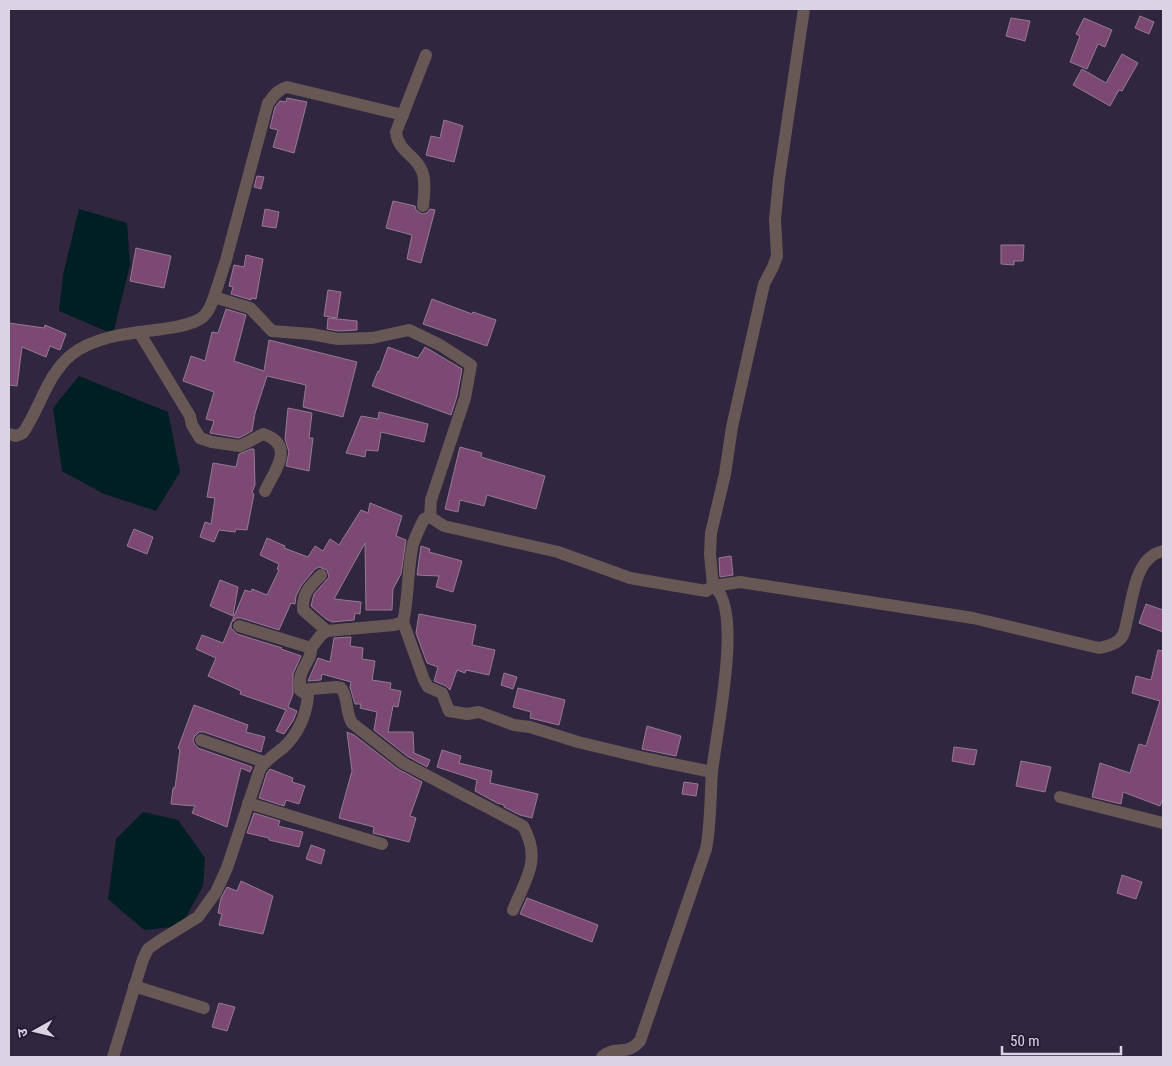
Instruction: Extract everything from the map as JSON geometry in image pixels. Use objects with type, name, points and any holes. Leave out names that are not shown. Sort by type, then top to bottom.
[{"type":"street","points":[[713,586],[710,554],[711,533],[725,474],[732,427],[764,284],[773,267],[776,256],[775,220],[779,179],[804,9]]},
{"type":"street","points":[[423,206],[424,188],[422,171],[415,160],[397,141],[396,132],[426,55]]},
{"type":"street","points":[[9,434],[16,436],[23,433],[56,371],[72,355],[92,343],[117,336],[185,325],[201,318],[209,310],[226,260],[268,103],[281,88],[287,87],[403,115]]},
{"type":"street","points":[[214,297],[250,308],[272,331],[311,334],[338,339],[372,338],[409,330],[440,345],[471,365],[464,398],[431,500],[430,517]]},
{"type":"street","points":[[139,332],[190,416],[192,426],[200,438],[212,442],[240,446],[264,434],[274,438],[279,443],[282,450],[280,460],[265,491]]},
{"type":"street","points":[[712,772],[578,742],[530,727],[514,725],[478,712],[467,714],[449,711],[442,693],[428,687],[424,680],[403,622],[407,603],[409,565],[414,542],[424,518],[430,517],[444,526],[558,552],[630,578],[706,591],[713,586],[740,582],[973,618],[1099,648],[1112,644],[1124,635],[1136,580],[1145,562],[1152,554],[1163,552]]},
{"type":"street","points":[[321,575],[304,595],[303,610],[327,631]]},
{"type":"street","points":[[602,1057],[607,1052],[629,1050],[640,1041],[706,849],[710,832],[712,772],[727,662],[724,602],[719,590],[713,586]]},
{"type":"street","points":[[300,690],[302,670],[312,651],[311,648],[321,635],[327,631],[394,625],[403,622]]},
{"type":"street","points":[[239,626],[311,648]]},
{"type":"street","points":[[300,690],[341,688],[346,698],[349,718],[352,722],[402,763],[523,826],[530,839],[532,863],[513,910]]},
{"type":"street","points":[[113,1057],[142,959],[148,949],[158,940],[198,917],[216,892],[228,868],[260,769],[264,762],[284,747],[299,730],[307,707],[308,696],[300,690]]},
{"type":"street","points":[[201,740],[264,762]]},
{"type":"street","points":[[1060,797],[1163,823]]},
{"type":"street","points":[[248,803],[382,844]]},
{"type":"street","points":[[134,986],[204,1008]]},
{"type":"shaded area","points":[[79,209],[127,223],[130,265],[113,334],[59,311],[63,275]]},
{"type":"shaded area","points":[[79,376],[168,412],[180,472],[156,511],[104,494],[62,471],[53,408]]},
{"type":"shaded area","points":[[143,812],[178,820],[205,858],[203,886],[181,926],[144,930],[108,899],[116,839]]},
{"type":"building","points":[[1140,16],[1154,22],[1149,34],[1135,28]]},
{"type":"building","points":[[1011,18],[1030,21],[1025,41],[1006,36]]},
{"type":"building","points":[[1084,18],[1112,30],[1105,47],[1098,44],[1087,69],[1070,62],[1080,36],[1076,34]]},
{"type":"building","points":[[1122,54],[1138,63],[1122,91],[1119,90],[1110,106],[1073,85],[1082,69],[1106,83]]},
{"type":"building","points":[[287,98],[307,102],[294,153],[273,147],[278,130],[270,128],[275,107],[280,101],[286,102]]},
{"type":"building","points":[[444,120],[463,126],[454,162],[426,155],[431,136],[440,138]]},
{"type":"building","points":[[257,176],[264,177],[261,189],[254,187]]},
{"type":"building","points":[[393,201],[415,206],[416,210],[422,214],[427,213],[430,209],[435,210],[421,263],[407,259],[412,235],[386,228]]},
{"type":"building","points":[[265,209],[279,212],[276,228],[262,226]]},
{"type":"building","points":[[1001,245],[1024,245],[1023,261],[1014,261],[1014,265],[1001,264]]},
{"type":"building","points":[[136,248],[171,256],[164,288],[130,281]]},
{"type":"building","points":[[246,255],[263,259],[256,299],[251,298],[251,300],[231,294],[233,287],[229,286],[234,265],[244,267]]},
{"type":"building","points":[[328,290],[341,292],[337,318],[324,316]]},
{"type":"building","points":[[432,299],[472,314],[473,312],[496,320],[487,346],[423,324]]},
{"type":"building","points":[[226,309],[246,315],[234,361],[264,371],[269,340],[357,362],[343,417],[303,407],[306,385],[267,376],[255,413],[252,431],[239,438],[210,433],[214,421],[206,419],[214,392],[183,381],[191,356],[205,361],[212,332],[218,333]]},
{"type":"building","points":[[328,318],[357,321],[357,330],[339,331],[327,329]]},
{"type":"building","points":[[9,323],[44,328],[45,325],[66,334],[60,350],[50,346],[46,357],[22,347],[17,386],[9,385]]},
{"type":"building","points":[[388,347],[418,358],[425,347],[462,369],[451,415],[372,386]]},
{"type":"building","points":[[288,408],[312,413],[309,438],[313,438],[309,471],[286,466],[289,452],[285,439]]},
{"type":"building","points":[[379,412],[428,424],[424,442],[381,432],[378,451],[366,450],[365,457],[346,453],[361,416],[378,419]]},
{"type":"building","points":[[460,447],[482,453],[481,457],[545,476],[536,509],[487,495],[484,506],[460,500],[458,512],[445,509]]},
{"type":"building","points":[[254,449],[255,485],[252,492],[254,494],[247,530],[236,529],[235,532],[219,530],[214,542],[200,537],[205,522],[211,524],[215,498],[207,497],[213,463],[236,467],[239,454]]},
{"type":"building","points":[[370,503],[402,516],[396,536],[406,540],[401,574],[393,589],[392,610],[366,610],[365,543],[334,599],[361,602],[360,614],[355,613],[354,620],[332,622],[311,606],[314,594],[329,577],[327,570],[319,567],[315,569],[301,586],[296,596],[295,604],[291,603],[279,630],[241,618],[237,618],[231,623],[245,590],[251,592],[252,589],[267,595],[279,570],[277,569],[279,564],[260,555],[267,538],[285,546],[284,548],[308,557],[315,546],[323,551],[330,539],[339,545],[361,510],[368,513]]},
{"type":"building","points":[[134,529],[153,537],[147,554],[127,546]]},
{"type":"building","points":[[421,546],[430,549],[429,552],[462,561],[453,592],[436,587],[439,576],[417,575]]},
{"type":"building","points":[[731,556],[733,575],[720,577],[719,558]]},
{"type":"building","points":[[220,580],[238,587],[233,616],[210,606]]},
{"type":"building","points":[[1146,604],[1163,610],[1163,632],[1139,623]]},
{"type":"building","points":[[419,614],[476,625],[472,645],[495,650],[489,675],[466,670],[465,673],[457,670],[450,690],[446,686],[434,681],[438,667],[427,663],[416,633]]},
{"type":"building","points":[[231,624],[231,628],[237,634],[301,656],[293,674],[293,694],[288,707],[297,711],[284,734],[276,731],[286,710],[240,694],[241,691],[208,676],[216,658],[196,649],[202,635],[223,643]]},
{"type":"building","points":[[351,637],[350,646],[363,648],[362,659],[375,661],[372,680],[391,683],[390,689],[401,691],[398,707],[393,706],[388,732],[413,732],[414,753],[430,760],[427,767],[407,756],[374,730],[377,712],[360,708],[361,704],[355,704],[350,687],[351,682],[322,674],[321,680],[308,681],[318,658],[330,662],[334,638]]},
{"type":"building","points":[[1158,650],[1163,651],[1163,798],[1160,806],[1123,792],[1121,804],[1092,797],[1100,763],[1130,773],[1139,744],[1146,746],[1160,701],[1132,693],[1136,676],[1151,680]]},
{"type":"building","points":[[504,673],[517,677],[513,689],[501,685]]},
{"type":"building","points":[[518,688],[565,700],[559,725],[530,718],[531,712],[513,707]]},
{"type":"building","points":[[194,705],[248,725],[246,732],[265,737],[261,752],[204,732],[199,732],[194,737],[193,742],[198,748],[252,767],[250,772],[241,768],[227,827],[192,813],[195,806],[171,804],[180,749],[178,748]]},
{"type":"building","points":[[647,726],[681,736],[676,756],[642,749]]},
{"type":"building","points":[[347,732],[354,735],[398,769],[422,782],[410,816],[416,818],[409,842],[373,833],[374,827],[339,818],[352,771]]},
{"type":"building","points":[[954,747],[977,750],[974,765],[952,761]]},
{"type":"building","points":[[442,750],[461,756],[459,763],[492,771],[490,783],[538,794],[532,818],[520,815],[475,791],[477,780],[437,767]]},
{"type":"building","points":[[1021,761],[1051,767],[1045,792],[1016,786]]},
{"type":"building","points":[[270,769],[293,778],[292,782],[305,786],[299,804],[286,800],[284,806],[259,798]]},
{"type":"building","points":[[684,782],[698,784],[696,796],[682,794]]},
{"type":"building","points":[[254,813],[280,821],[278,826],[303,832],[299,847],[247,833]]},
{"type":"building","points":[[311,845],[325,850],[321,864],[306,859]]},
{"type":"building","points":[[1122,875],[1142,882],[1136,899],[1117,893]]},
{"type":"building","points":[[241,881],[273,896],[263,934],[219,925],[222,914],[218,913],[221,898],[227,887],[237,891]]},
{"type":"building","points":[[527,898],[598,925],[592,942],[520,914]]},
{"type":"building","points":[[219,1003],[235,1007],[227,1031],[212,1027]]}]
